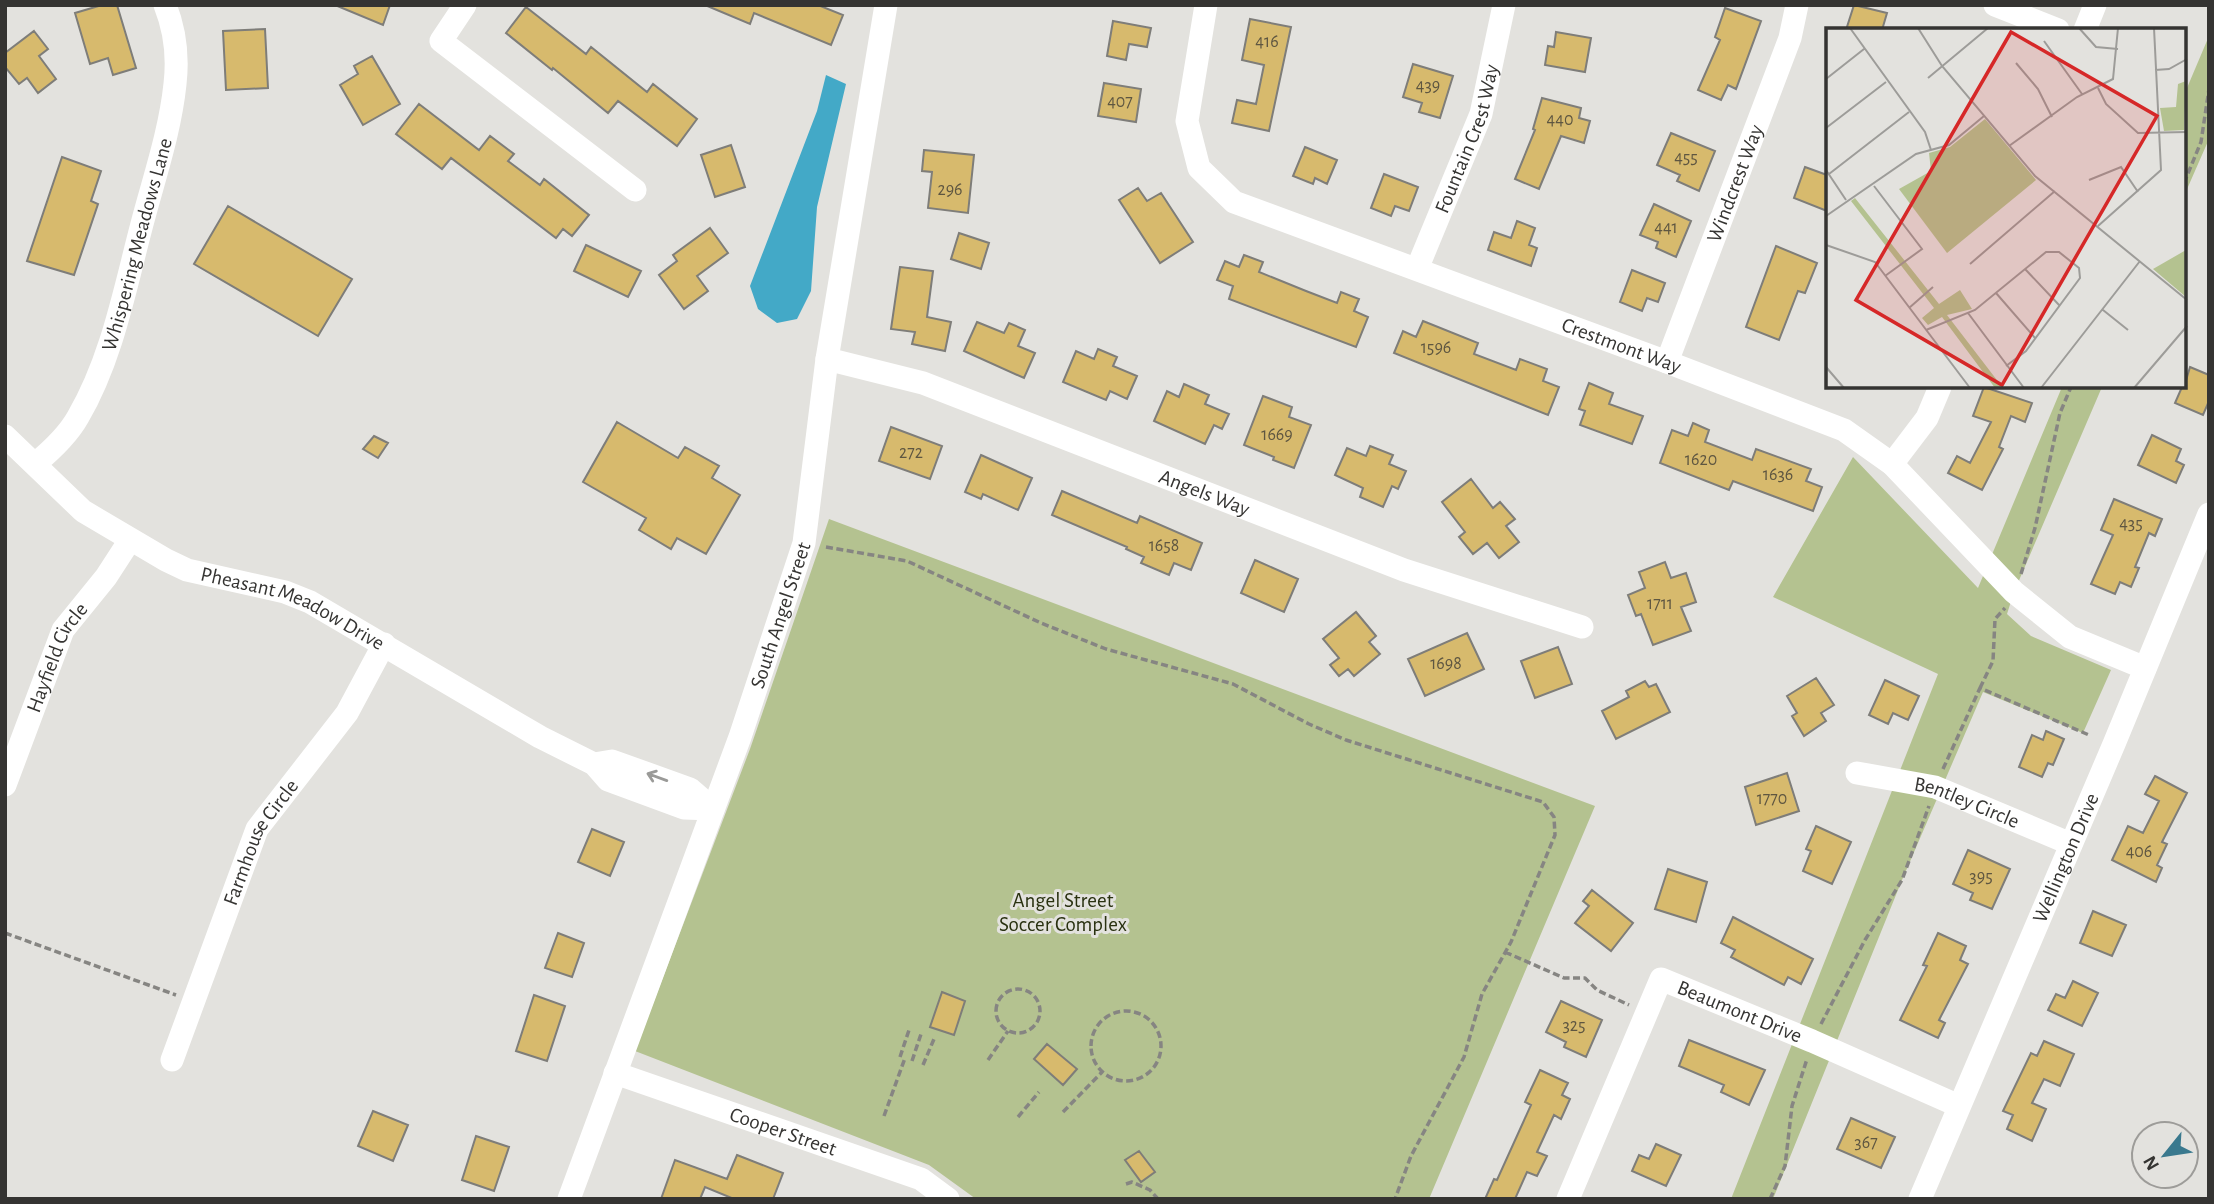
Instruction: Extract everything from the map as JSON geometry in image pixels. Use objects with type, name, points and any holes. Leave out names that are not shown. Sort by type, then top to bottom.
[{"type":"street","name":"Whispering Meadows Lane","points":[[36,464],[64,436],[88,399],[105,358],[124,295],[169,122],[175,83],[173,33],[165,5]]},
{"type":"street","points":[[465,5],[441,41],[635,190]]},
{"type":"street","name":"South Angel Street","points":[[569,1199],[774,640],[804,543],[827,359],[886,5]]},
{"type":"street","name":"Crestmont Way","points":[[1206,5],[1187,121],[1199,168],[1234,202],[1844,430],[1892,464],[2014,592],[2070,637],[2145,668]]},
{"type":"street","name":"Fountain Crest Way","points":[[1416,269],[1481,114],[1504,5]]},
{"type":"street","name":"Windcrest Way","points":[[1667,362],[1790,38],[1797,5]]},
{"type":"street","points":[[1995,5],[2053,28]]},
{"type":"street","points":[[2086,28],[2095,5]]},
{"type":"street","name":"Angels Way","points":[[827,359],[923,383],[1404,570],[1582,627]]},
{"type":"street","points":[[1892,464],[1927,418],[1940,388]]},
{"type":"street","name":"Pheasant Meadow Drive","points":[[5,436],[83,511],[130,540],[187,570],[285,592],[310,603],[540,737],[594,764],[608,780],[684,808],[713,809]]},
{"type":"street","name":"Wellington Drive","points":[[1920,1199],[2209,514]]},
{"type":"street","name":"Hayfield Circle","points":[[5,785],[63,630],[106,577],[130,540]]},
{"type":"street","name":"Farmhouse Circle","points":[[172,1060],[257,829],[347,713],[384,644]]},
{"type":"street","name":"Bentley Circle","points":[[1857,773],[1936,787],[2071,844]]},
{"type":"street","name":"Beaumont Drive","points":[[1568,1199],[1661,979],[1812,1041],[1959,1106]]},
{"type":"street","name":"Cooper Street","points":[[615,1073],[921,1179],[948,1199]]},
{"type":"path","points":[[2186,178],[2200,142],[2209,89]]},
{"type":"path","points":[[2020,579],[2035,528],[2060,412],[2071,388]]},
{"type":"path","points":[[826,547],[907,561],[1041,623],[1106,649],[1233,684],[1346,740],[1543,802],[1554,817],[1555,835],[1505,952],[1482,994],[1464,1057],[1411,1156],[1395,1199]]},
{"type":"path","points":[[1941,775],[1993,662],[1995,619],[2008,604]]},
{"type":"path","points":[[1980,688],[2089,735]]},
{"type":"path","points":[[1818,1029],[1865,940],[1902,880],[1932,797]]},
{"type":"path","points":[[5,933],[176,995]]},
{"type":"path","points":[[1505,952],[1564,978],[1585,978],[1597,990],[1635,1008]]},
{"type":"path","points":[[1018,989],[1031,993],[1040,1006],[1039,1019],[1035,1026],[1021,1033],[1008,1031],[998,1019],[996,1012],[999,1000],[1010,990],[1018,989]]},
{"type":"path","points":[[1122,1012],[1135,1013],[1152,1023],[1161,1045],[1159,1057],[1151,1071],[1141,1078],[1129,1081],[1117,1080],[1102,1072],[1094,1062],[1091,1050],[1092,1038],[1101,1022],[1122,1012]]},
{"type":"path","points":[[884,1115],[909,1030]]},
{"type":"path","points":[[988,1060],[1008,1031]]},
{"type":"path","points":[[912,1061],[921,1034]]},
{"type":"path","points":[[923,1065],[933,1039]]},
{"type":"path","points":[[1770,1199],[1785,1166],[1793,1106],[1809,1053]]},
{"type":"path","points":[[1063,1112],[1102,1072]]},
{"type":"path","points":[[1018,1117],[1039,1092]]},
{"type":"path","points":[[1126,1184],[1132,1182],[1150,1190],[1158,1199]]},
{"type":"green space","points":[[2209,36],[2209,139],[2186,191],[2186,90]]},
{"type":"green space","points":[[2062,388],[2102,388],[2007,614],[2031,636],[2111,670],[2083,733],[1983,692],[1902,880],[1773,1199],[1731,1199],[1938,674],[1773,597],[1853,457],[1978,588]]},
{"type":"green space","name":"Angel Street Soccer Complex","points":[[829,519],[1595,806],[1429,1199],[976,1199],[929,1165],[635,1051],[750,749]]},
{"type":"water","points":[[826,75],[846,84],[817,207],[811,291],[797,319],[777,323],[758,309],[750,286],[817,111]]},
{"type":"building","points":[[102,5],[117,5],[136,68],[113,75],[108,58],[90,64],[75,13]]},
{"type":"building","points":[[335,5],[390,5],[383,25]]},
{"type":"building","points":[[705,5],[818,5],[843,15],[831,45],[754,13],[750,24]]},
{"type":"building","points":[[1854,5],[1887,13],[1883,28],[1847,28]]},
{"type":"building","points":[[526,7],[586,54],[591,47],[647,92],[653,84],[697,119],[677,146],[618,101],[608,113],[506,33]]},
{"type":"building","points":[[1725,8],[1761,21],[1736,89],[1728,85],[1721,100],[1698,90],[1720,40],[1715,37]]},
{"type":"building","points":[[1250,19],[1291,27],[1269,131],[1232,123],[1237,100],[1256,104],[1264,65],[1242,60]]},
{"type":"building","points":[[1113,21],[1151,28],[1147,47],[1129,44],[1126,60],[1107,56]]},
{"type":"building","points":[[265,29],[268,88],[226,90],[223,31]]},
{"type":"building","points":[[34,31],[48,49],[39,56],[56,79],[38,93],[27,78],[19,84],[5,67],[5,53]]},
{"type":"building","points":[[1556,32],[1591,38],[1585,72],[1545,65],[1548,46],[1554,47]]},
{"type":"building","points":[[372,56],[400,104],[363,125],[340,85],[358,74],[354,66]]},
{"type":"building","points":[[1413,64],[1453,76],[1440,118],[1419,112],[1422,103],[1403,97]]},
{"type":"building","points":[[1104,83],[1141,89],[1136,122],[1098,116]]},
{"type":"building","points":[[1542,98],[1581,108],[1579,118],[1590,121],[1584,143],[1561,136],[1539,189],[1515,179],[1535,130],[1533,129]]},
{"type":"building","points":[[419,104],[479,150],[490,136],[514,154],[508,161],[540,185],[544,179],[589,215],[572,236],[563,229],[556,238],[451,158],[442,169],[396,134]]},
{"type":"building","points":[[1671,133],[1715,151],[1699,191],[1677,181],[1680,175],[1657,165]]},
{"type":"building","points":[[731,145],[745,187],[715,197],[701,155]]},
{"type":"building","points":[[1305,147],[1337,160],[1327,184],[1315,178],[1313,184],[1293,176]]},
{"type":"building","points":[[924,150],[974,155],[968,213],[928,208],[932,172],[922,171]]},
{"type":"building","points":[[62,157],[101,171],[91,201],[98,204],[74,275],[27,261]]},
{"type":"building","points":[[1805,167],[1826,175],[1826,211],[1794,198]]},
{"type":"building","points":[[1384,174],[1418,187],[1409,211],[1395,206],[1391,216],[1371,208]]},
{"type":"building","points":[[1138,188],[1147,201],[1161,193],[1193,242],[1160,263],[1119,200]]},
{"type":"building","points":[[1654,204],[1691,221],[1676,257],[1656,248],[1658,242],[1640,235]]},
{"type":"building","points":[[228,206],[352,279],[318,336],[194,264]]},
{"type":"building","points":[[1517,221],[1535,228],[1529,245],[1537,248],[1531,266],[1488,250],[1494,232],[1511,238]]},
{"type":"building","points":[[710,228],[728,253],[697,276],[708,291],[684,309],[659,275],[677,261],[673,255]]},
{"type":"building","points":[[959,233],[989,243],[981,269],[951,259]]},
{"type":"building","points":[[586,245],[641,271],[628,297],[574,271]]},
{"type":"building","points":[[1776,246],[1817,263],[1805,293],[1798,291],[1779,340],[1746,327]]},
{"type":"building","points":[[1244,255],[1263,262],[1259,272],[1337,303],[1341,292],[1359,299],[1354,311],[1368,317],[1356,347],[1229,299],[1233,286],[1217,280],[1225,261],[1239,267]]},
{"type":"building","points":[[900,267],[933,271],[927,317],[951,322],[945,351],[912,344],[915,332],[891,329]]},
{"type":"building","points":[[1632,270],[1665,283],[1658,302],[1647,298],[1642,311],[1620,302]]},
{"type":"building","points":[[1423,321],[1478,343],[1474,354],[1516,370],[1520,359],[1547,369],[1543,381],[1559,387],[1548,415],[1394,353],[1403,331],[1416,337]]},
{"type":"building","points":[[977,322],[1004,333],[1009,323],[1025,330],[1018,346],[1035,353],[1024,378],[964,351]]},
{"type":"building","points":[[1098,349],[1117,357],[1113,366],[1137,376],[1127,399],[1110,391],[1106,400],[1063,382],[1076,351],[1094,359]]},
{"type":"building","points":[[2190,367],[2209,375],[2209,401],[2203,415],[2175,403],[2182,388],[2186,388]]},
{"type":"building","points":[[1589,383],[1613,393],[1609,404],[1643,416],[1632,444],[1580,425],[1585,411],[1579,409]]},
{"type":"building","points":[[1184,384],[1209,395],[1205,404],[1229,414],[1222,429],[1214,425],[1205,444],[1154,421],[1167,391],[1179,397]]},
{"type":"building","points":[[1984,388],[2032,403],[2025,422],[2011,416],[1999,447],[2003,449],[1982,490],[1948,473],[1957,456],[1970,463],[1991,422],[1973,416]]},
{"type":"building","points":[[1263,396],[1292,407],[1289,417],[1311,425],[1294,468],[1244,445]]},
{"type":"building","points":[[617,422],[678,458],[685,447],[719,466],[712,478],[740,495],[706,554],[677,538],[671,549],[639,530],[646,518],[583,482]]},
{"type":"building","points":[[1693,423],[1709,430],[1705,442],[1752,460],[1756,449],[1811,469],[1806,481],[1822,487],[1813,511],[1733,481],[1729,490],[1660,463],[1672,430],[1688,436]]},
{"type":"building","points":[[891,427],[942,446],[930,479],[879,461]]},
{"type":"building","points":[[2152,435],[2181,449],[2176,461],[2184,465],[2176,483],[2138,465]]},
{"type":"building","points":[[374,436],[388,443],[378,458],[363,449]]},
{"type":"building","points":[[1370,446],[1393,455],[1389,464],[1406,471],[1398,489],[1392,486],[1383,507],[1360,497],[1363,488],[1335,475],[1347,448],[1366,456]]},
{"type":"building","points":[[981,455],[1032,478],[1018,510],[983,494],[981,499],[965,492]]},
{"type":"building","points":[[1471,479],[1493,508],[1500,502],[1515,519],[1506,526],[1519,542],[1499,558],[1487,543],[1473,554],[1459,537],[1465,532],[1442,502]]},
{"type":"building","points":[[1062,491],[1137,523],[1140,516],[1202,543],[1191,570],[1174,563],[1169,575],[1141,563],[1144,557],[1126,549],[1127,547],[1052,515]]},
{"type":"building","points":[[2114,499],[2162,519],[2155,536],[2149,533],[2135,567],[2139,568],[2131,587],[2120,582],[2115,594],[2091,584],[2113,535],[2101,530]]},
{"type":"building","points":[[1255,560],[1298,579],[1284,612],[1241,593]]},
{"type":"building","points":[[1665,562],[1671,578],[1686,573],[1696,602],[1681,607],[1691,631],[1653,645],[1641,614],[1636,616],[1628,595],[1645,588],[1639,572]]},
{"type":"building","points":[[1356,612],[1376,636],[1369,642],[1380,654],[1354,676],[1348,669],[1339,676],[1330,665],[1339,658],[1323,639]]},
{"type":"building","points":[[1467,633],[1484,669],[1425,696],[1408,659]]},
{"type":"building","points":[[1558,647],[1572,684],[1535,698],[1521,661]]},
{"type":"building","points":[[1816,678],[1834,705],[1821,713],[1826,721],[1804,736],[1792,716],[1797,713],[1787,696]]},
{"type":"building","points":[[1885,680],[1919,696],[1908,720],[1893,713],[1888,724],[1869,715]]},
{"type":"building","points":[[1645,681],[1649,687],[1656,684],[1670,712],[1616,739],[1602,711],[1629,697],[1626,691]]},
{"type":"building","points":[[2046,731],[2064,739],[2053,765],[2048,763],[2042,777],[2019,767],[2032,735],[2043,740]]},
{"type":"building","points":[[1787,773],[1799,811],[1756,825],[1745,787]]},
{"type":"building","points":[[2155,776],[2187,793],[2162,842],[2167,844],[2157,865],[2162,868],[2156,882],[2112,860],[2128,826],[2143,833],[2159,801],[2145,794]]},
{"type":"building","points":[[1816,826],[1851,842],[1832,884],[1803,871],[1811,851],[1806,849]]},
{"type":"building","points":[[592,829],[624,842],[610,876],[578,862]]},
{"type":"building","points":[[1968,850],[2010,869],[1992,909],[1970,900],[1973,893],[1953,884]]},
{"type":"building","points":[[1668,869],[1707,882],[1696,922],[1655,909]]},
{"type":"building","points":[[1592,890],[1633,923],[1611,951],[1575,923],[1589,906],[1583,901]]},
{"type":"building","points":[[2093,911],[2126,925],[2112,956],[2080,943]]},
{"type":"building","points":[[1733,917],[1813,959],[1801,984],[1788,977],[1784,985],[1731,957],[1735,950],[1721,943]]},
{"type":"building","points":[[558,933],[584,943],[572,977],[545,968]]},
{"type":"building","points":[[1938,933],[1966,946],[1960,960],[1968,964],[1939,1020],[1945,1023],[1938,1038],[1900,1020],[1927,966],[1923,965]]},
{"type":"building","points":[[2073,981],[2098,993],[2082,1026],[2048,1010],[2056,994],[2065,998]]},
{"type":"building","points":[[942,992],[965,1001],[954,1035],[930,1027]]},
{"type":"building","points":[[534,995],[565,1006],[547,1061],[516,1051]]},
{"type":"building","points":[[1561,1001],[1602,1020],[1586,1057],[1564,1047],[1566,1042],[1546,1032]]},
{"type":"building","points":[[1689,1040],[1765,1070],[1749,1105],[1721,1092],[1724,1085],[1679,1066]]},
{"type":"building","points":[[2044,1041],[2074,1054],[2060,1086],[2044,1079],[2032,1103],[2046,1109],[2032,1141],[2007,1129],[2013,1115],[2003,1111],[2031,1053],[2037,1056]]},
{"type":"building","points":[[1047,1044],[1077,1069],[1063,1085],[1034,1059]]},
{"type":"building","points":[[1540,1070],[1568,1083],[1562,1095],[1570,1099],[1561,1119],[1554,1115],[1537,1152],[1547,1156],[1537,1176],[1527,1172],[1515,1199],[1485,1199],[1494,1179],[1497,1180],[1531,1105],[1525,1102]]},
{"type":"building","points":[[373,1111],[408,1125],[393,1161],[358,1146]]},
{"type":"building","points":[[1851,1118],[1895,1137],[1881,1168],[1837,1149]]},
{"type":"building","points":[[476,1136],[509,1147],[494,1191],[462,1180]]},
{"type":"building","points":[[1656,1144],[1681,1155],[1666,1186],[1632,1171],[1639,1155],[1649,1159]]},
{"type":"building","points":[[1139,1151],[1155,1172],[1141,1182],[1125,1160]]},
{"type":"building","points":[[737,1155],[783,1173],[773,1199],[734,1199],[705,1187],[700,1199],[661,1199],[675,1160],[727,1179]]}]
